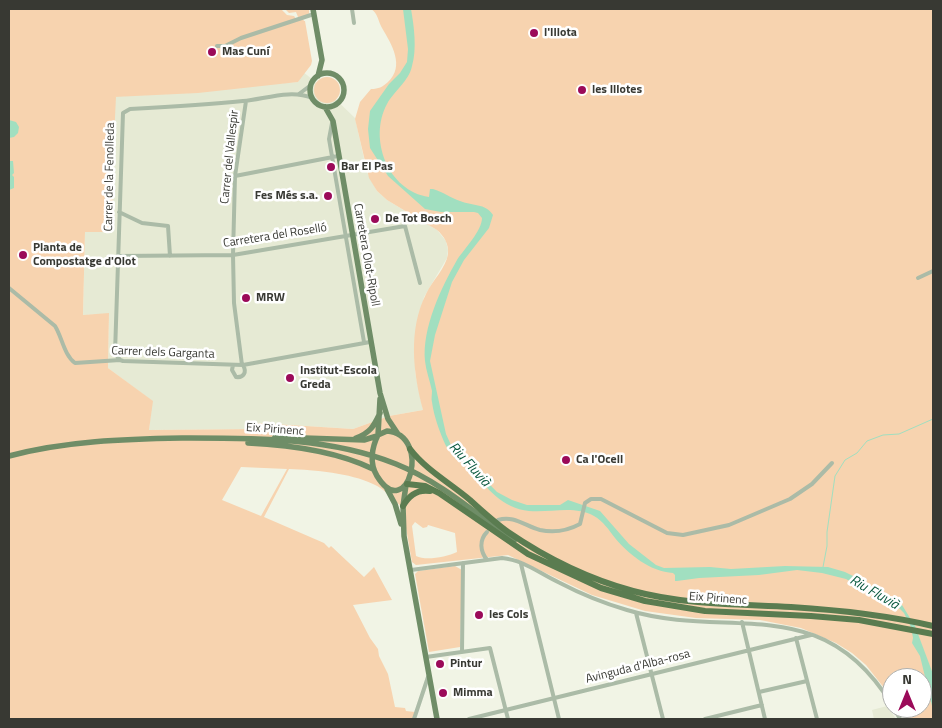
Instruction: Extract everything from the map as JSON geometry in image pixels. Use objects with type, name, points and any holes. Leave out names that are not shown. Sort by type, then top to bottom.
[{"type":"highway","points":[[410,449],[424,464],[452,485],[497,524],[540,556]]},
{"type":"highway","points":[[406,485],[425,486],[439,493],[516,547],[540,556]]},
{"type":"highway","points":[[403,506],[415,493],[423,490],[439,493]]},
{"type":"highway","name":"Eix Pirinenc","points":[[540,556],[597,579],[634,591],[665,598],[720,604],[830,609],[876,615],[933,626]]},
{"type":"highway","name":"Eix Pirinenc","points":[[540,556],[601,588],[664,605],[705,610],[830,617],[933,634]]},
{"type":"main road","points":[[313,11],[322,60],[318,76],[311,85],[310,92],[312,98],[318,104],[325,107],[336,104],[341,99],[344,88],[341,81],[332,74],[322,60]]},
{"type":"main road","points":[[318,76],[332,74]]},
{"type":"main road","name":"Carretera Olot-Ripoll","points":[[336,104],[333,121],[335,157],[367,342],[388,419],[398,434]]},
{"type":"main road","name":"Carretera Olot-Ripoll","points":[[325,107],[333,121]]},
{"type":"main road","name":"Carretera Olot-Ripoll","points":[[378,435],[380,393]]},
{"type":"main road","points":[[349,440],[365,434],[374,427],[380,413]]},
{"type":"main road","points":[[252,439],[293,437],[364,440],[387,431],[398,434],[410,449],[412,469],[406,485],[403,506],[404,536]]},
{"type":"main road","points":[[373,469],[373,452],[378,435]]},
{"type":"main road","points":[[202,438],[306,450],[340,457],[373,469],[395,504],[404,536],[437,719]]},
{"type":"main road","name":"Eix Pirinenc","points":[[9,456],[50,448],[105,441],[202,438],[252,439],[315,444],[365,454],[396,464],[418,474],[452,494],[514,541],[540,556]]},
{"type":"main road","points":[[386,487],[396,490],[406,485]]},
{"type":"street","points":[[352,9],[354,23]]},
{"type":"street","points":[[217,46],[225,46],[241,38],[313,11]]},
{"type":"street","points":[[299,94],[311,85]]},
{"type":"street","points":[[299,94],[312,98]]},
{"type":"street","name":"Carrer de la Fenolleda","points":[[120,360],[115,353],[121,118],[126,110],[246,101],[299,94]]},
{"type":"street","name":"Carrer del Vallespir","points":[[242,365],[234,303],[233,255],[235,176],[246,101]]},
{"type":"street","points":[[235,176],[335,157]]},
{"type":"street","points":[[119,212],[142,223],[168,226],[170,256]]},
{"type":"street","name":"Carretera del Roselló","points":[[118,256],[233,255],[405,226],[420,283]]},
{"type":"street","points":[[918,278],[933,270]]},
{"type":"street","name":"Carrer dels Garganta","points":[[9,288],[55,326],[68,355],[75,363],[120,360],[242,365],[367,342]]},
{"type":"street","name":"Carrer dels Garganta","points":[[233,365],[234,375],[240,378],[244,376],[245,371],[242,365]]},
{"type":"street","points":[[498,520],[504,518],[511,519],[540,530],[569,530],[580,524],[585,503],[591,499],[601,499],[667,533],[683,535],[729,525],[790,499],[812,484],[832,464]]},
{"type":"street","points":[[487,532],[481,545],[482,554],[487,560]]},
{"type":"street","points":[[411,570],[502,558],[515,559],[521,564],[590,597],[636,613],[678,619],[784,626],[835,646],[854,660],[874,680],[882,691]]},
{"type":"street","points":[[462,652],[463,563]]},
{"type":"street","points":[[521,564],[559,719]]},
{"type":"street","points":[[636,613],[663,719]]},
{"type":"street","points":[[742,622],[765,719]]},
{"type":"street","name":"Avinguda d'Alba-rosa","points":[[469,719],[811,635]]},
{"type":"street","points":[[796,638],[817,719]]},
{"type":"street","points":[[426,657],[490,648],[508,719]]},
{"type":"street","points":[[414,719],[429,674]]},
{"type":"street","points":[[759,692],[807,681]]},
{"type":"street","points":[[705,719],[762,705]]},
{"type":"shaded area","points":[[9,9],[281,9],[287,15],[294,16],[297,20],[303,19],[305,21],[312,61],[298,82],[198,93],[114,97],[116,97],[112,232],[85,232],[83,315],[109,313],[108,368],[153,401],[149,430],[259,429],[258,423],[353,429],[389,416],[423,410],[415,367],[414,352],[417,322],[426,294],[447,259],[448,247],[444,238],[437,230],[387,200],[377,191],[369,178],[355,119],[360,102],[371,89],[376,89],[388,82],[396,69],[393,48],[377,15],[371,9],[933,9],[933,719],[907,718],[932,718],[932,668],[882,668],[882,685],[866,665],[852,653],[836,643],[801,628],[760,620],[696,618],[645,611],[592,595],[508,555],[416,565],[412,562],[406,528],[406,511],[382,489],[354,477],[321,471],[289,469],[264,517],[324,543],[329,548],[331,546],[364,577],[374,567],[392,600],[353,605],[370,638],[378,649],[379,656],[388,674],[395,707],[415,712],[413,719],[9,719]],"holes":[[[241,467],[287,469],[261,516],[222,500]],[[415,522],[423,528],[428,525],[455,533],[457,552],[436,558],[416,556],[412,526]]]},
{"type":"shaded area","points":[[285,9],[309,9],[309,13],[308,16],[298,17],[296,12],[289,13]]},
{"type":"shaded area","points":[[303,72],[326,90],[355,118],[367,172],[377,191],[387,200],[437,230],[446,241],[447,258],[424,297],[416,332],[415,372],[423,410],[389,416],[353,429],[258,423],[259,429],[149,430],[152,401],[108,368],[109,314],[83,315],[88,108],[102,96],[298,82]]},
{"type":"shaded area","points":[[327,77],[336,81],[340,90],[336,99],[327,103],[318,99],[314,90],[318,81]]},
{"type":"shaded area","points":[[455,566],[462,570],[460,647],[429,652],[415,574],[418,571]]},
{"type":"shaded area","points":[[882,707],[882,718],[896,719],[874,719],[872,710]]},
{"type":"water","name":"Riu Fluvià","points":[[403,9],[411,9],[415,45],[414,59],[405,81],[387,104],[382,118],[380,132],[381,147],[386,161],[402,185],[415,193],[429,197],[430,189],[433,189],[464,203],[486,208],[493,215],[489,228],[464,260],[452,282],[435,335],[430,361],[446,434],[451,445],[497,492],[527,505],[560,505],[568,500],[600,511],[629,544],[656,565],[664,568],[710,567],[731,569],[785,566],[828,567],[845,572],[902,605],[915,626],[931,668],[923,668],[920,656],[912,643],[911,627],[904,613],[846,579],[822,573],[797,570],[759,575],[675,581],[673,573],[648,566],[633,556],[620,544],[603,523],[594,516],[570,510],[529,511],[503,502],[446,446],[434,413],[432,391],[425,361],[426,335],[445,283],[457,260],[476,234],[482,218],[478,213],[474,212],[441,212],[425,209],[388,176],[370,148],[368,129],[370,111],[407,62],[408,49]]},
{"type":"water","points":[[9,120],[16,122],[19,127],[18,133],[14,137],[9,138]]},
{"type":"water","points":[[9,161],[13,161],[14,173],[12,175],[14,177],[14,188],[9,190]]},
{"type":"water","points":[[932,671],[933,674],[933,710],[932,706]]},
{"type":"waterway","points":[[823,567],[835,476],[845,460],[857,453],[867,441],[883,435],[899,434],[933,419]]},
{"type":"place","name":"l'Illota","points":[[534,33]]},
{"type":"place","name":"Mas Cuní","points":[[212,52]]},
{"type":"place","name":"les Illotes","points":[[582,90]]},
{"type":"place","name":"Bar El Pas","points":[[331,167]]},
{"type":"place","name":"Fes Més s.a.","points":[[328,196]]},
{"type":"place","name":"De Tot Bosch","points":[[375,219]]},
{"type":"place","name":"Planta de Compostatge d'Olot","points":[[23,255]]},
{"type":"place","name":"MRW","points":[[246,298]]},
{"type":"place","name":"Institut-Escola Greda","points":[[290,378]]},
{"type":"place","name":"Ca l'Ocell","points":[[566,460]]},
{"type":"place","name":"les Cols","points":[[479,615]]},
{"type":"place","name":"Pintur","points":[[440,664]]},
{"type":"place","name":"Mimma","points":[[443,693]]}]
